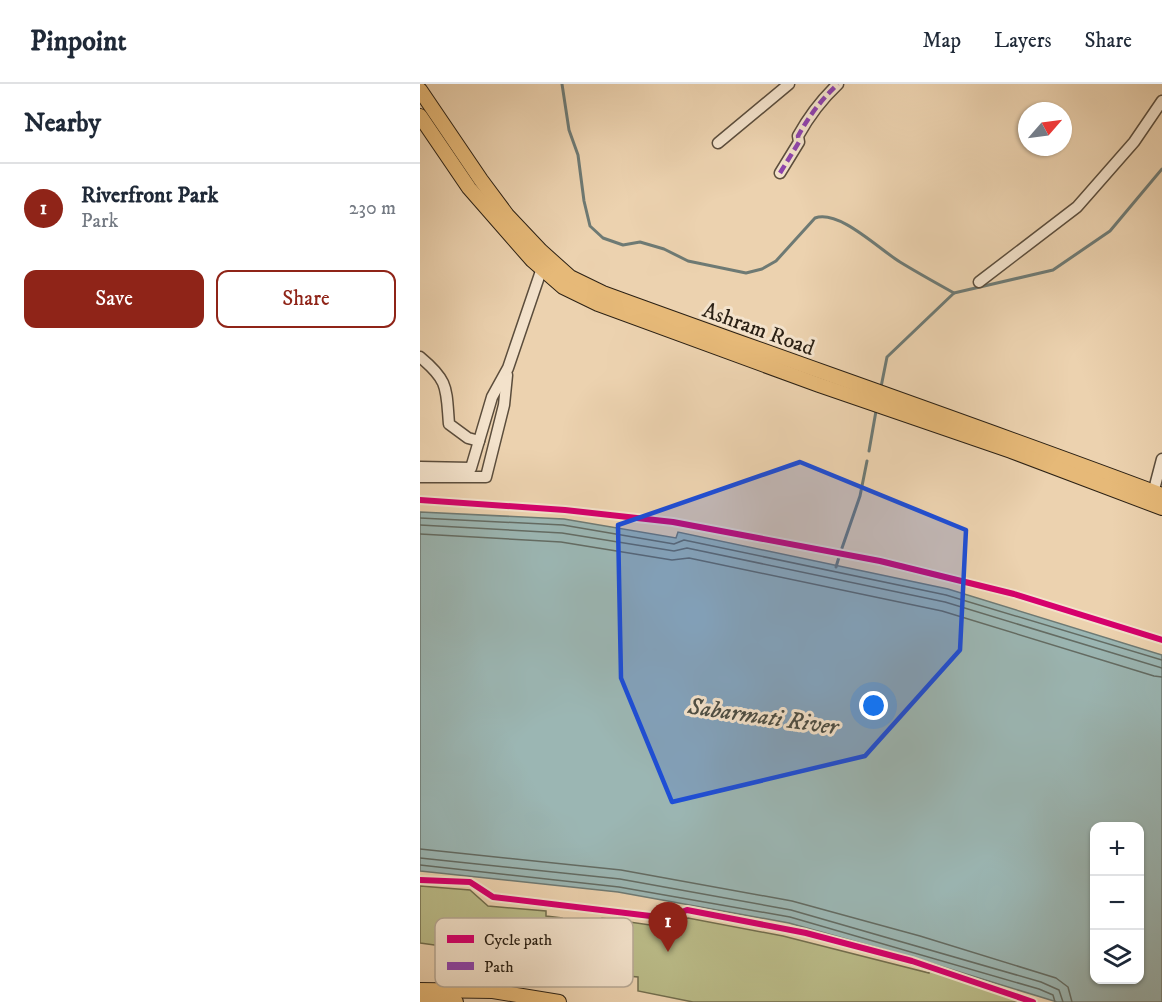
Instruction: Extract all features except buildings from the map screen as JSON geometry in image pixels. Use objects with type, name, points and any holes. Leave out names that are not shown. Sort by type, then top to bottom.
[{"type":"main road","name":"Ashram Road","points":[[420,90],[481,180],[545,264]]},
{"type":"main road","name":"Ashram Road","points":[[420,116],[469,188],[498,223],[545,264],[603,293],[823,373],[1015,439],[1157,500]]},
{"type":"main road","points":[[420,990],[492,991],[522,999],[559,1002]]},
{"type":"main road","points":[[420,1001],[456,1002]]},
{"type":"street","points":[[718,143],[789,84]]},
{"type":"street","points":[[780,173],[799,142],[798,136],[806,121],[816,106],[838,84]]},
{"type":"street","points":[[979,282],[1077,207],[1134,142],[1162,101]]},
{"type":"street","points":[[420,467],[471,468],[492,397],[508,368],[545,264]]},
{"type":"street","points":[[420,357],[444,382],[449,423],[468,438],[479,441]]},
{"type":"street","points":[[420,477],[486,477],[504,405],[508,368]]},
{"type":"street","points":[[1157,500],[1162,459]]},
{"type":"highlighted area","points":[[800,462],[966,530],[960,650],[865,756],[672,802],[621,678],[618,525]]},
{"type":"green space","points":[[420,886],[470,890],[488,906],[546,911],[546,916],[562,918],[435,918],[435,945],[420,943]]},
{"type":"green space","points":[[688,918],[783,936],[929,973],[930,969],[1029,1002],[693,1002],[638,991],[638,977],[633,977],[633,922],[664,927]]},
{"type":"water","name":"Sabarmati River","points":[[420,512],[564,519],[676,538],[678,532],[948,589],[1162,655],[1162,1002],[1057,1002],[789,923],[618,892],[420,871]]},
{"type":"waterway","points":[[562,84],[569,130],[578,155],[590,226],[603,238],[623,245],[640,242],[664,249],[688,261],[746,273],[762,269],[776,261],[815,218],[825,217],[836,219],[859,232],[900,262],[954,293]]},
{"type":"waterway","points":[[881,387],[887,357],[954,293],[1053,270],[1110,231],[1162,169]]},
{"type":"waterway","points":[[869,451],[876,411]]},
{"type":"waterway","points":[[842,548],[860,496],[867,461]]},
{"type":"waterway","points":[[836,567],[839,557]]},
{"type":"marked path","points":[[780,173],[799,142],[798,136],[806,122],[838,84]]},
{"type":"cycle path","points":[[420,500],[565,510],[673,522],[880,561],[1014,594],[1162,640]]},
{"type":"cycle path","points":[[420,880],[470,882],[493,897],[667,918],[687,910],[806,933],[912,961],[1033,1002]]},
{"type":"place","name":"Riverfront Park","points":[[668,952]]}]
